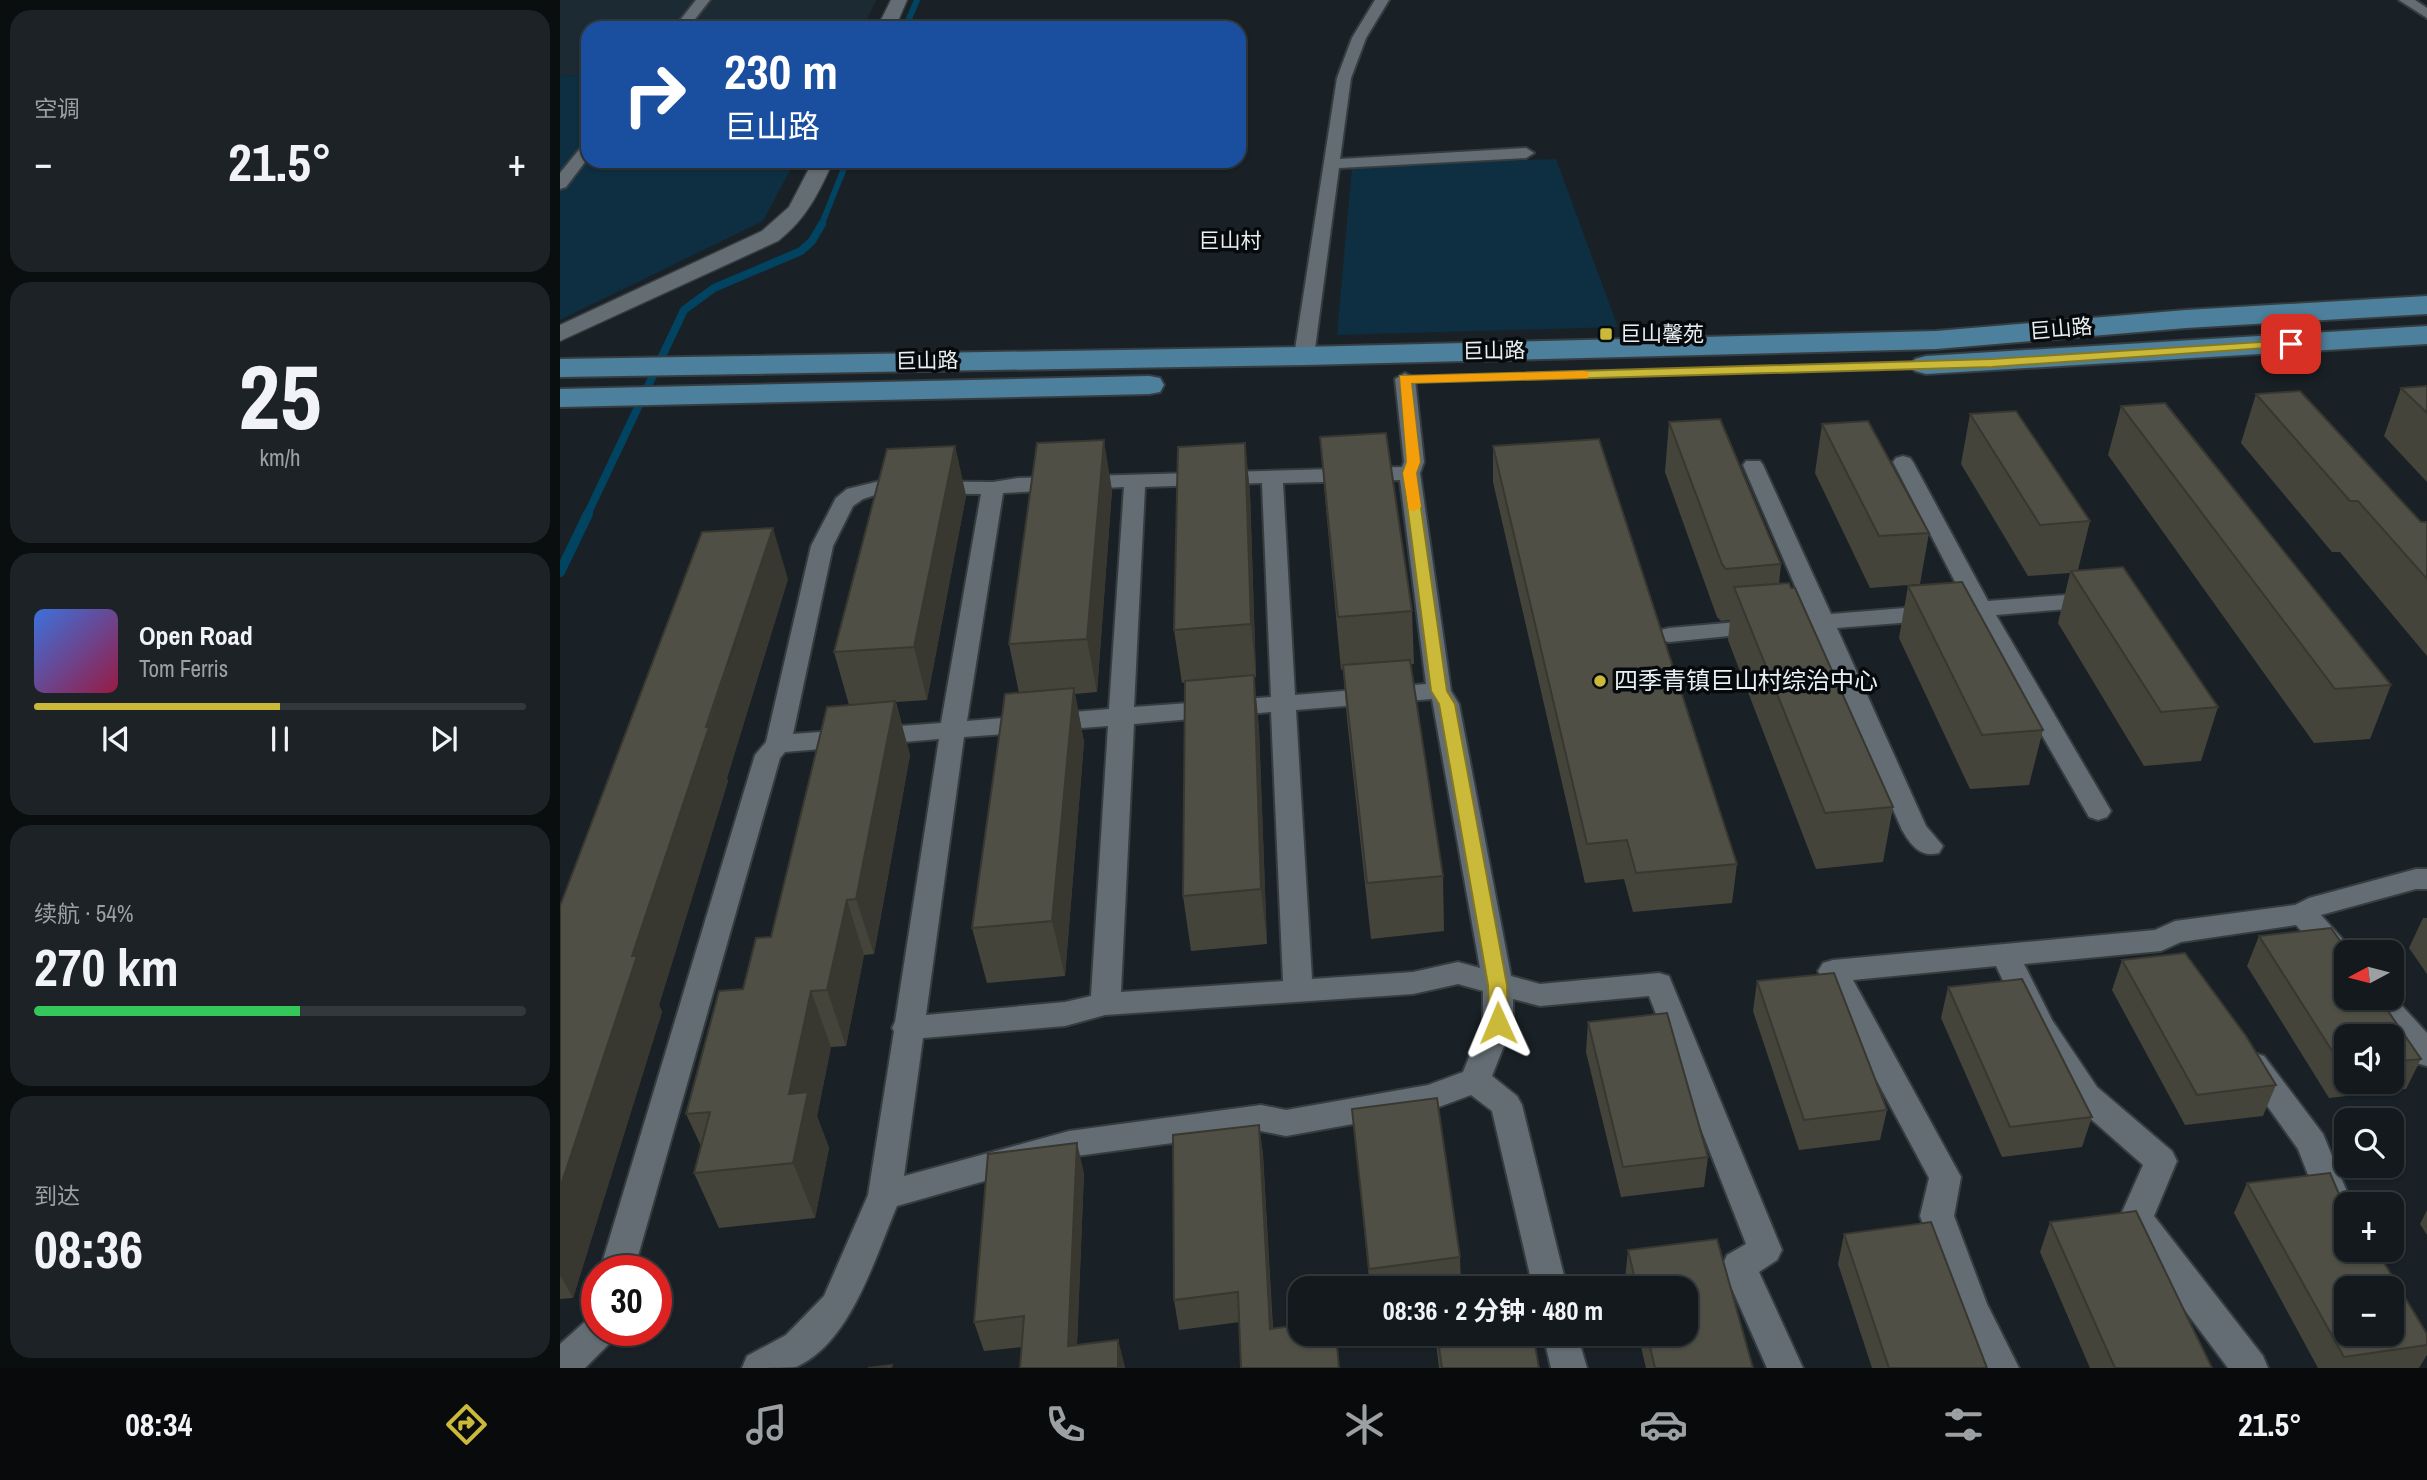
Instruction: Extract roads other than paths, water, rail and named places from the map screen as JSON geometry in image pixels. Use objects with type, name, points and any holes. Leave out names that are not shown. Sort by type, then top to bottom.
[{"type":"main road","name":"巨山路","points":[[561,378],[706,364],[1304,356],[1936,340],[2186,319],[2427,305]]},
{"type":"main road","name":"巨山路","points":[[561,378],[695,395],[1405,379],[1992,363],[2427,335]]},
{"type":"street","points":[[686,21],[703,0]]},
{"type":"street","points":[[889,21],[899,0]]},
{"type":"street","points":[[1304,356],[1344,78],[1359,38],[1382,0]]},
{"type":"street","points":[[2406,0],[2427,14]]},
{"type":"street","points":[[1332,164],[1526,153]]},
{"type":"street","points":[[560,184],[581,157]]},
{"type":"street","points":[[560,334],[770,236],[788,224],[800,211],[820,168]]},
{"type":"street","points":[[885,1195],[1069,1144],[1261,1118],[1286,1122],[1432,1097],[1475,1080],[1498,1023],[1498,985],[1447,704],[1439,691],[1410,473],[1414,462],[1405,379]]},
{"type":"street","points":[[1903,461],[1981,608],[2098,811]]},
{"type":"street","points":[[1753,465],[1916,830],[1929,846]]},
{"type":"street","points":[[621,1255],[768,755],[778,744],[822,545],[844,503],[855,494],[880,487],[993,488],[1018,484],[1410,473]]},
{"type":"street","points":[[1272,476],[1298,992]]},
{"type":"street","points":[[1105,1004],[1135,480]]},
{"type":"street","points":[[760,1368],[799,1346],[837,1307],[885,1195],[907,1028],[993,488]]},
{"type":"street","points":[[1669,635],[2079,601]]},
{"type":"street","points":[[778,744],[1439,691]]},
{"type":"street","points":[[2001,1368],[1971,1308],[1937,1216],[1945,1177],[1833,971],[2005,955],[2169,951],[2175,932],[2303,914],[2309,908],[2416,879],[2427,879]]},
{"type":"street","points":[[2303,914],[2334,949]]},
{"type":"street","points":[[2005,955],[2040,1027],[2087,1096],[2161,1161],[2136,1219],[2250,1368]]},
{"type":"street","points":[[907,1028],[1065,1014],[1105,1004],[1413,983],[1458,973],[1540,995],[1659,984],[1765,1250],[1739,1266],[1785,1368]]},
{"type":"street","points":[[2388,1010],[2427,1054]]},
{"type":"street","points":[[2232,1036],[2312,1143],[2334,1196]]},
{"type":"street","points":[[1475,1080],[1506,1105],[1547,1276]]},
{"type":"street","points":[[561,1368],[584,1346]]},
{"type":"street","points":[[1563,1346],[1569,1368]]},
{"type":"waterway","points":[[908,21],[917,0]]},
{"type":"waterway","points":[[821,225],[844,168]]},
{"type":"waterway","points":[[587,515],[684,310],[714,288],[801,251],[812,241],[821,225]]},
{"type":"waterway","points":[[560,572],[588,514]]},
{"type":"place","name":"巨山馨苑","points":[[1606,334]]},
{"type":"place","name":"四季青镇巨山村综治中心","points":[[1600,681]]},
{"type":"district","name":"巨山村","points":[[1230,241]]}]
